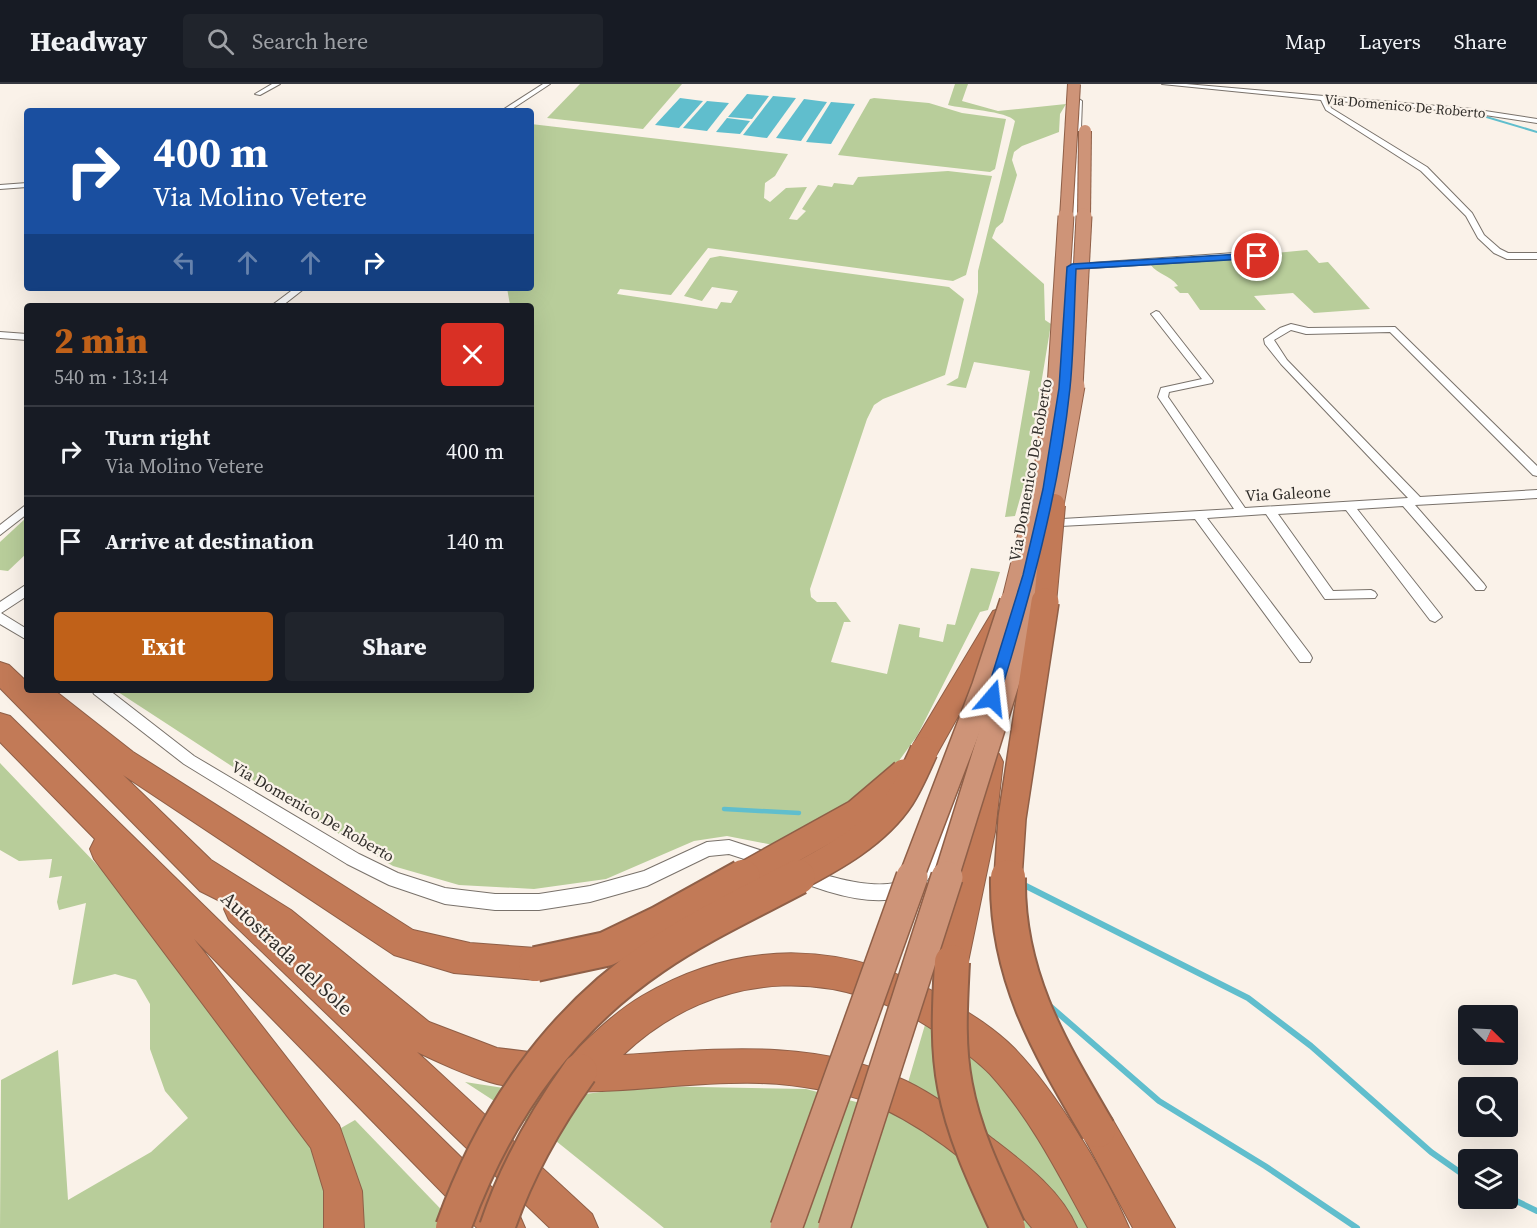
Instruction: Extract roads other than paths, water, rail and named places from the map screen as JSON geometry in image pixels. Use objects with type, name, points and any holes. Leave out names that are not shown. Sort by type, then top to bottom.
[{"type":"highway","points":[[786,1228],[894,923],[984,687],[1013,598],[1044,469],[1053,415],[1074,84]]},
{"type":"highway","points":[[834,1228],[994,729],[1031,604],[1075,389],[1084,242],[1086,84]]},
{"type":"highway","points":[[1048,514],[1038,664],[1006,857],[1008,916],[1018,968],[1038,1023],[1155,1228]]},
{"type":"highway","points":[[453,1228],[475,1170],[511,1106],[538,1066],[569,1029],[605,994],[653,958],[846,849],[892,810],[1013,598]]},
{"type":"highway","points":[[0,662],[24,681]]},
{"type":"highway","name":"Autostrada del Sole","points":[[0,672],[200,870],[578,1228]]},
{"type":"highway","points":[[40,693],[123,760],[405,944],[439,956],[482,963],[536,964],[606,949],[660,922],[858,813],[890,787],[924,751]]},
{"type":"highway","points":[[0,724],[505,1228]]},
{"type":"highway","points":[[994,729],[980,832],[952,962],[950,1032],[958,1102],[983,1172],[1008,1228]]},
{"type":"highway","points":[[47,772],[326,1138],[343,1191],[344,1228]]},
{"type":"highway","points":[[200,870],[280,921],[417,1034],[456,1052],[497,1066],[571,1076],[761,1065],[851,1078],[894,1094],[937,1119],[991,1161],[1032,1197],[1057,1228]]},
{"type":"highway","points":[[497,1228],[522,1163],[557,1101],[580,1071],[623,1031],[662,1003],[716,979],[764,969],[804,967],[854,974],[890,986],[921,1000],[1006,1065],[1051,1125],[1109,1228]]},
{"type":"street","points":[[258,94],[277,84]]},
{"type":"street","points":[[509,108],[548,84]]},
{"type":"street","name":"Via Domenico De Roberto","points":[[103,693],[189,760],[353,859],[395,880],[445,896],[495,902],[539,902],[590,894],[647,878],[706,849],[729,847],[769,860],[815,881],[854,891],[893,890],[914,883],[931,863],[992,698],[1048,514],[1065,388],[1079,84]]},
{"type":"street","name":"Via Domenico De Roberto","points":[[1165,84],[1472,111],[1537,121]]},
{"type":"street","points":[[1324,98],[1328,109],[1424,169],[1469,215],[1481,236],[1497,251],[1507,256],[1537,256]]},
{"type":"street","points":[[0,187],[24,185]]},
{"type":"street","points":[[1072,267],[1249,255],[1268,260]]},
{"type":"street","points":[[280,303],[297,291]]},
{"type":"street","points":[[1156,314],[1208,381],[1172,387],[1165,390],[1163,397],[1242,512]]},
{"type":"street","points":[[1480,588],[1412,502],[1291,369],[1270,344],[1269,339],[1290,325],[1306,331],[1392,329],[1537,472]]},
{"type":"street","points":[[0,335],[24,337]]},
{"type":"street","name":"Via Galeone","points":[[1048,514],[1198,514],[1537,494]]},
{"type":"street","points":[[1349,506],[1435,617]]},
{"type":"street","points":[[0,531],[6,520],[24,510]]},
{"type":"street","points":[[1269,510],[1330,596],[1371,595]]},
{"type":"street","points":[[1198,514],[1305,658]]},
{"type":"street","points":[[0,609],[24,591]]},
{"type":"street","points":[[0,618],[24,633]]},
{"type":"water","points":[[747,94],[769,96],[752,119],[728,117]]},
{"type":"water","points":[[773,96],[796,98],[767,138],[743,135]]},
{"type":"water","points":[[680,98],[703,101],[679,128],[655,125]]},
{"type":"water","points":[[804,99],[827,102],[801,141],[776,138]]},
{"type":"water","points":[[707,101],[729,103],[707,131],[683,128]]},
{"type":"water","points":[[831,102],[855,104],[831,144],[806,142]]},
{"type":"water","points":[[727,118],[750,121],[740,134],[716,132]]},
{"type":"waterway","points":[[1473,113],[1537,132]]},
{"type":"waterway","points":[[724,809],[799,813]]},
{"type":"waterway","points":[[1024,885],[1248,998],[1311,1046],[1431,1152],[1458,1171]]},
{"type":"waterway","points":[[1051,1007],[1159,1101],[1265,1166],[1357,1228]]},
{"type":"waterway","points":[[1518,1202],[1537,1211]]}]
